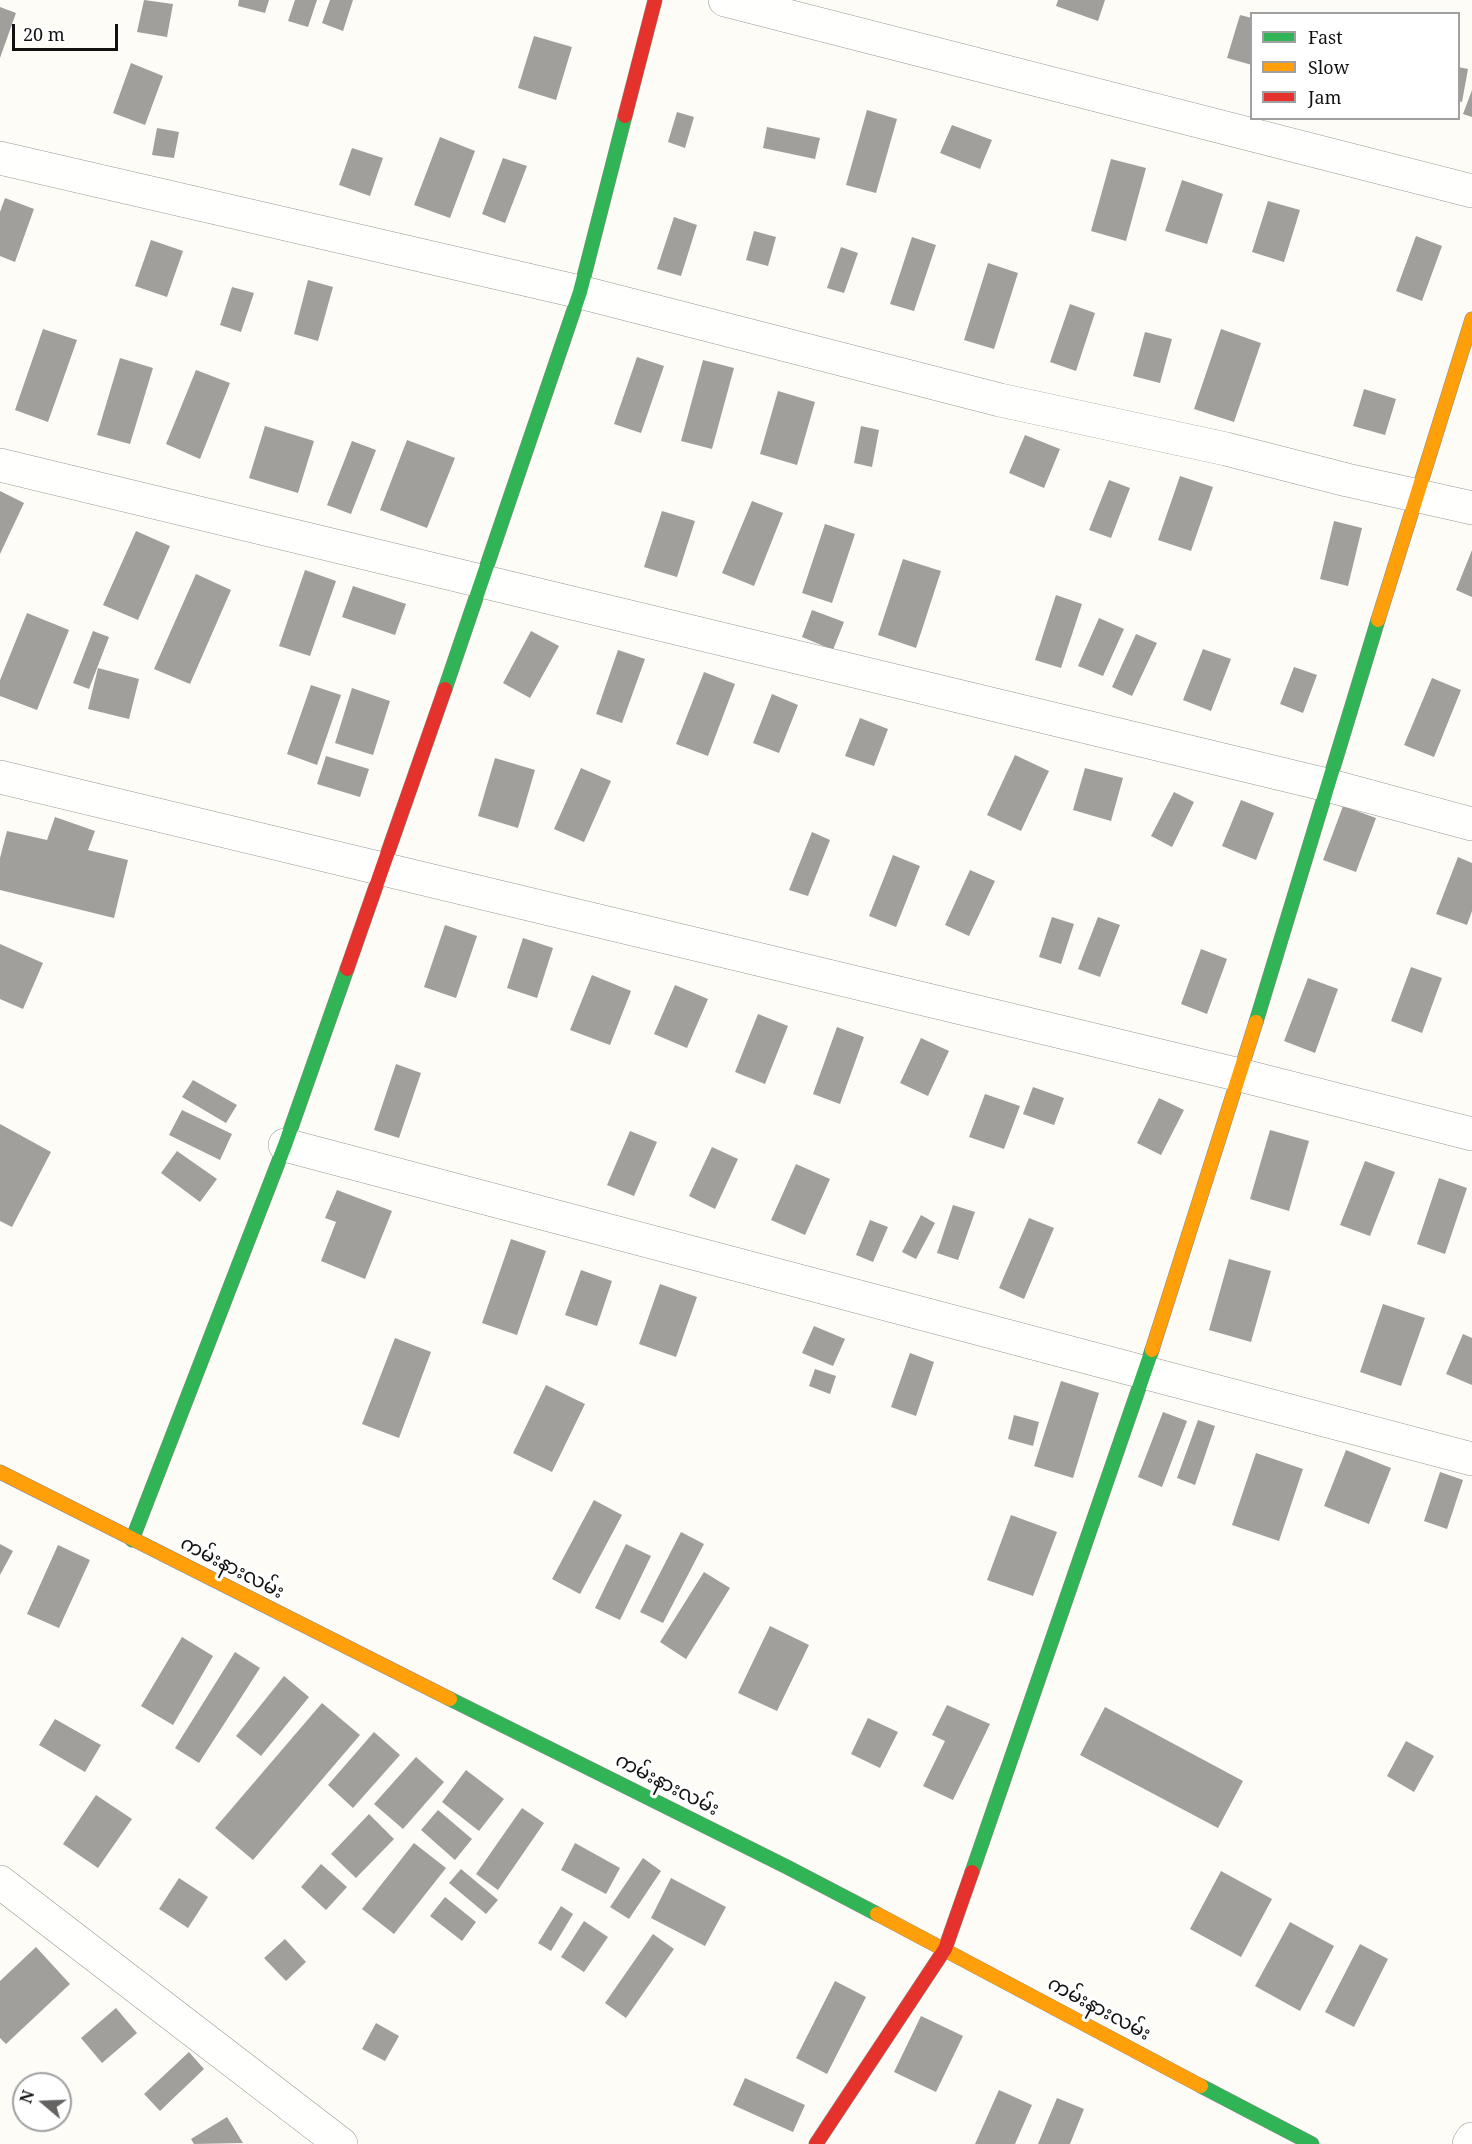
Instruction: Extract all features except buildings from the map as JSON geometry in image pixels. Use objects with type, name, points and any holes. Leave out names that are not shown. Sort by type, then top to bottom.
[{"type":"street","points":[[132,1540],[285,1145],[483,580],[580,292],[655,0]]},
{"type":"street","points":[[724,0],[1472,191]]},
{"type":"street","points":[[0,158],[580,292],[1000,400],[1226,449],[1417,497],[1472,508]]},
{"type":"street","points":[[816,2144],[945,1949],[1145,1373],[1240,1075],[1327,784],[1472,319]]},
{"type":"street","points":[[0,465],[1327,784],[1472,824]]},
{"type":"street","points":[[0,777],[1240,1075],[1472,1134]]},
{"type":"street","points":[[285,1145],[1472,1459]]},
{"type":"street","name":"ကမ်းနားလမ်း","points":[[0,1472],[787,1867],[1312,2144]]},
{"type":"street","points":[[0,1882],[341,2144]]},
{"type":"street","points":[[1469,2144],[1472,2139]]},
{"type":"traffic: fast","points":[[445,689],[580,292],[625,116]]},
{"type":"traffic: fast","points":[[1256,1022],[1378,620]]},
{"type":"traffic: fast","points":[[132,1540],[285,1145],[347,969]]},
{"type":"traffic: fast","points":[[972,1872],[1152,1350]]},
{"type":"traffic: fast","points":[[450,1699],[877,1914]]},
{"type":"traffic: fast","points":[[1201,2086],[1312,2144]]},
{"type":"traffic: slow","points":[[1378,620],[1472,319]]},
{"type":"traffic: slow","points":[[1152,1350],[1256,1022]]},
{"type":"traffic: slow","points":[[0,1472],[450,1699]]},
{"type":"traffic: slow","points":[[877,1914],[1201,2086]]},
{"type":"traffic: jam","points":[[625,116],[655,0]]},
{"type":"traffic: jam","points":[[347,969],[445,689]]},
{"type":"traffic: jam","points":[[816,2144],[945,1949],[972,1872]]}]
